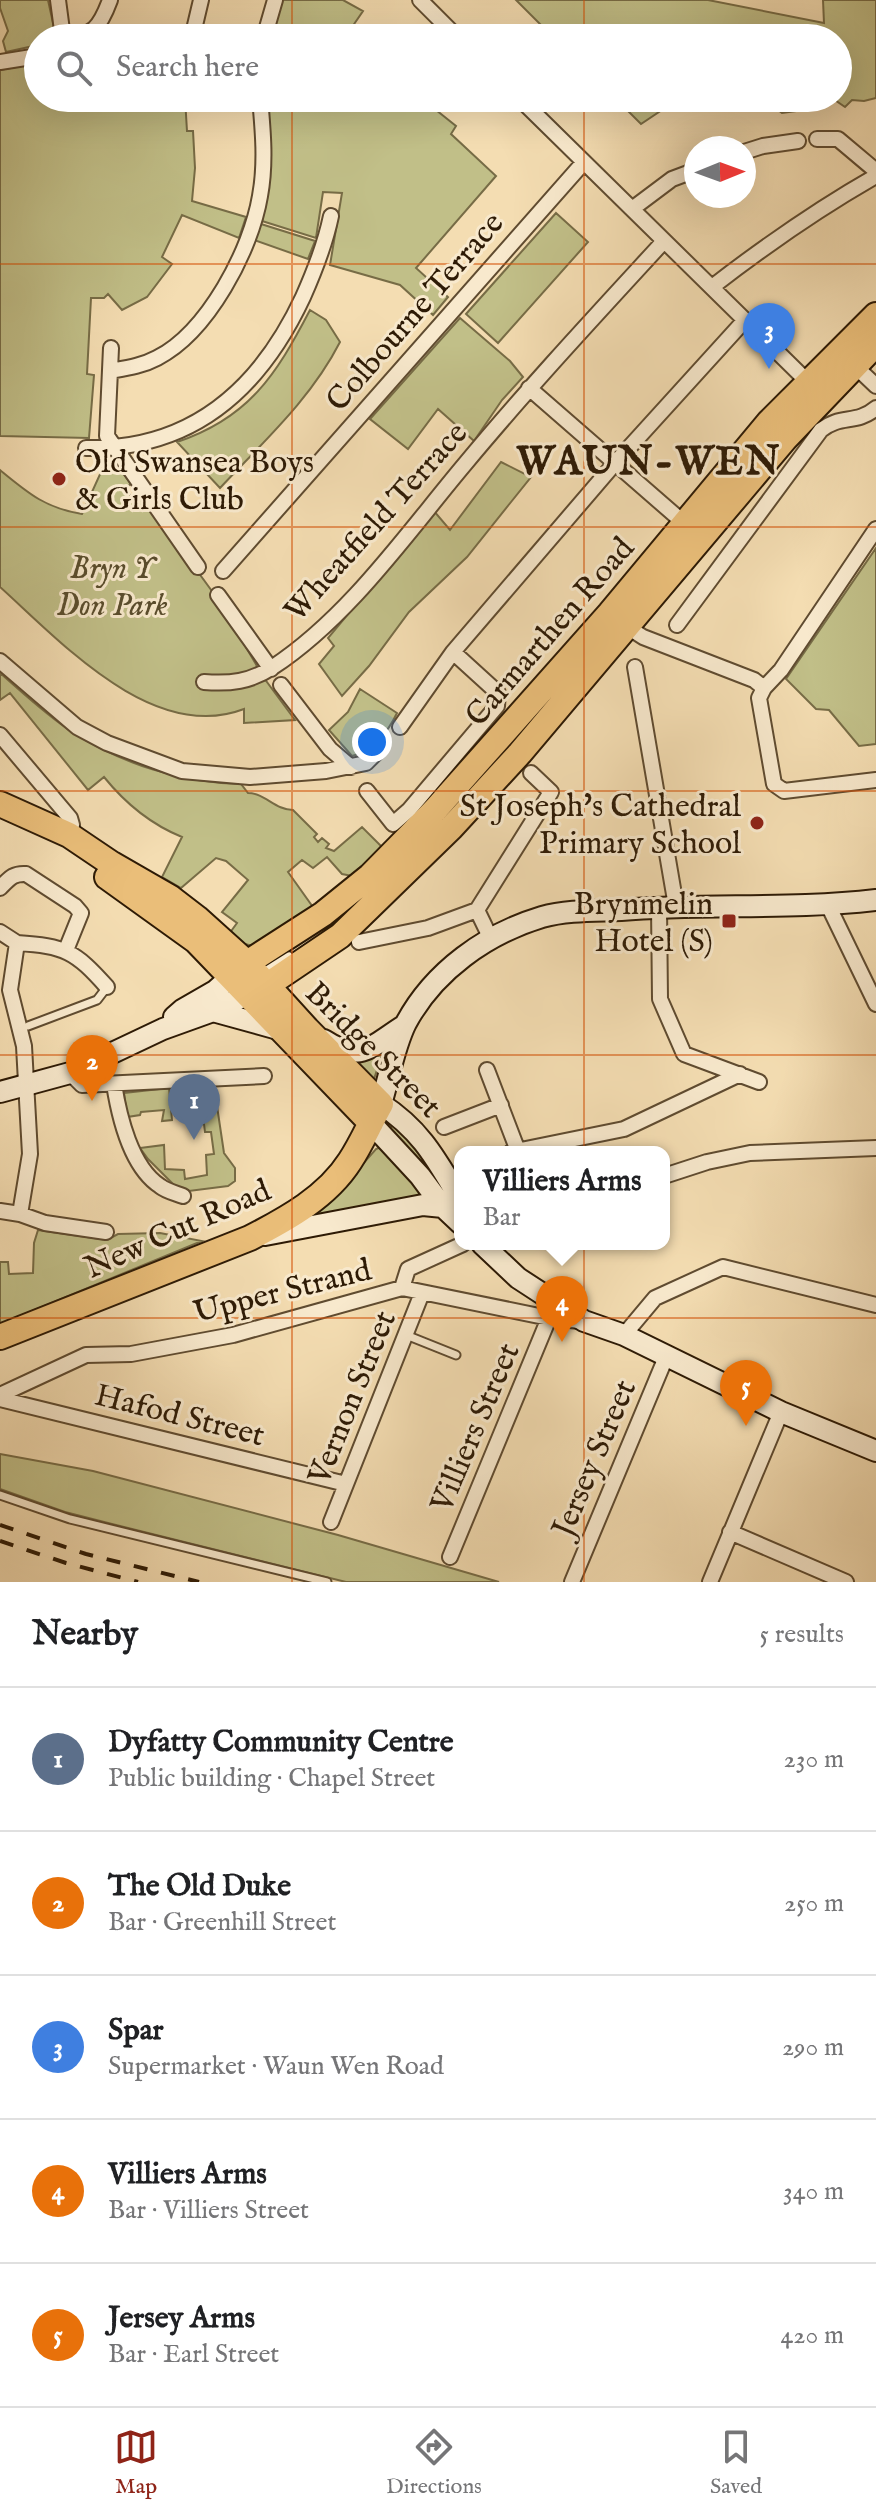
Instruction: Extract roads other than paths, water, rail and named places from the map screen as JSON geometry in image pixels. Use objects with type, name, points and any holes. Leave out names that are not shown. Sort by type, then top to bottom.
[{"type":"main road","name":"Carmarthen Road","points":[[250,978],[370,876],[731,502],[815,389],[876,315]]},
{"type":"main road","name":"Carmarthen Road","points":[[250,978],[340,936],[394,886],[480,797],[558,708],[684,523],[815,389],[855,366],[876,344]]},
{"type":"main road","points":[[0,1092],[70,1073],[163,1029],[213,1011],[250,978],[354,909],[511,746],[558,708]]},
{"type":"main road","points":[[0,804],[69,835],[171,898],[250,978]]},
{"type":"main road","points":[[0,821],[44,839],[107,878],[250,978]]},
{"type":"main road","points":[[376,1114],[405,1025],[423,996],[449,968],[504,931],[546,916],[668,907],[828,905],[876,900]]},
{"type":"main road","points":[[163,1029],[182,1010],[215,991],[250,978]]},
{"type":"main road","name":"Bridge Street","points":[[250,978],[307,1029],[376,1114],[420,1176],[449,1191]]},
{"type":"main road","name":"Bridge Street","points":[[250,978],[278,1029],[376,1114]]},
{"type":"main road","points":[[213,1011],[278,1029]]},
{"type":"main road","points":[[307,1029],[342,1052],[359,1053],[405,1025]]},
{"type":"main road","name":"New Cut Road","points":[[0,1337],[250,1238],[294,1213],[333,1182],[349,1162],[376,1114]]},
{"type":"main road","points":[[250,1238],[423,1205],[449,1191]]},
{"type":"main road","points":[[489,1250],[584,1321],[624,1335],[781,1412],[876,1451]]},
{"type":"main road","points":[[500,1250],[518,1273]]},
{"type":"street","points":[[58,0],[62,24]]},
{"type":"street","points":[[98,24],[110,0]]},
{"type":"street","points":[[195,24],[201,0]]},
{"type":"street","points":[[268,24],[275,0]]},
{"type":"street","points":[[420,0],[440,24]]},
{"type":"street","points":[[1,57],[24,56]]},
{"type":"street","points":[[110,371],[136,367],[173,348],[210,309],[229,277],[251,232],[261,192],[261,112]]},
{"type":"street","points":[[533,112],[815,389]]},
{"type":"street","points":[[712,287],[773,239],[876,174],[838,139],[817,139]]},
{"type":"street","points":[[756,148],[798,141]]},
{"type":"street","name":"Colbourne Terrace","points":[[223,571],[584,162]]},
{"type":"street","points":[[632,209],[672,179],[684,174]]},
{"type":"street","points":[[86,448],[114,449],[154,440],[212,413],[241,391],[267,361],[291,321],[320,258],[331,216]]},
{"type":"street","name":"Wheatfield Terrace","points":[[204,682],[227,684],[249,680],[271,669],[331,622],[529,388],[664,241]]},
{"type":"street","points":[[400,727],[453,652],[616,462],[745,320]]},
{"type":"street","points":[[111,348],[107,436],[198,567]]},
{"type":"street","points":[[855,366],[876,386]]},
{"type":"street","points":[[529,388],[684,523]]},
{"type":"street","points":[[677,625],[821,430],[838,419],[864,418],[876,408]]},
{"type":"street","points":[[876,529],[759,698],[774,784],[778,788],[784,791],[876,780]]},
{"type":"street","points":[[218,595],[271,669]]},
{"type":"street","points":[[618,620],[643,637],[754,680],[764,688]]},
{"type":"street","points":[[367,791],[393,824],[409,810],[500,701],[494,689],[453,652]]},
{"type":"street","points":[[0,661],[77,727],[107,743],[182,771],[250,777],[351,767],[366,763],[380,749]]},
{"type":"street","points":[[635,667],[668,907],[660,999],[684,1054],[759,1082]]},
{"type":"street","points":[[281,685],[330,749],[351,767]]},
{"type":"street","points":[[0,735],[70,818],[72,825],[69,835]]},
{"type":"street","points":[[359,942],[428,928],[477,910],[551,792],[531,773]]},
{"type":"street","points":[[0,888],[11,876],[26,874],[75,906],[81,913],[66,950]]},
{"type":"street","points":[[828,905],[876,1004]]},
{"type":"street","points":[[477,910],[491,939]]},
{"type":"street","points":[[0,932],[17,943],[66,950],[107,987]]},
{"type":"street","points":[[17,943],[10,990],[24,1046],[30,1154],[20,1214]]},
{"type":"street","points":[[487,1070],[516,1146]]},
{"type":"street","points":[[70,1073],[82,1085],[264,1076]]},
{"type":"street","points":[[542,1146],[624,1129],[740,1074]]},
{"type":"street","points":[[114,1084],[120,1118],[132,1148],[158,1186],[183,1196]]},
{"type":"street","points":[[444,1127],[501,1105]]},
{"type":"street","points":[[670,1174],[750,1153],[876,1148]]},
{"type":"street","points":[[0,1211],[45,1223],[106,1232]]},
{"type":"street","points":[[402,1288],[408,1269],[454,1248]]},
{"type":"street","points":[[624,1335],[655,1298],[723,1267],[876,1305]]},
{"type":"street","name":"Upper Strand","points":[[0,1397],[86,1355],[131,1354],[233,1335],[402,1288],[549,1318],[584,1321]]},
{"type":"street","name":"Vernon Street","points":[[331,1522],[422,1293]]},
{"type":"street","name":"Villiers Street","points":[[450,1557],[549,1318]]},
{"type":"street","name":"Jersey Street","points":[[572,1582],[666,1357]]},
{"type":"street","name":"Hafod Street","points":[[0,1397],[346,1484]]},
{"type":"street","points":[[710,1582],[781,1412]]},
{"type":"street","points":[[730,1532],[846,1582]]},
{"type":"lane","points":[[338,926],[379,893],[462,808],[480,797]]},
{"type":"lane","points":[[250,978],[292,955]]},
{"type":"lane","points":[[28,1026],[97,1000],[107,987]]},
{"type":"lane","points":[[406,1335],[456,1355]]},
{"type":"lane","points":[[0,1495],[70,1519],[327,1582]]},
{"type":"railway","points":[[0,1525],[86,1554],[199,1582]]},
{"type":"railway","points":[[0,1541],[138,1582]]},
{"type":"place","name":"Spar","points":[[769,369]]},
{"type":"place","name":"Old Swansea Boys & Girls Club","points":[[59,479]]},
{"type":"place","name":"St Joseph's Cathedral Primary School","points":[[757,823]]},
{"type":"place","name":"Brynmelin Hotel (S)","points":[[729,921]]},
{"type":"place","name":"The Old Duke","points":[[92,1101]]},
{"type":"place","name":"Dyfatty Community Centre","points":[[194,1140]]},
{"type":"place","name":"Villiers Arms","points":[[562,1342]]},
{"type":"place","name":"Jersey Arms","points":[[746,1426]]},
{"type":"district","name":"WAUN-WEN","points":[[649,460]]},
{"type":"park label","name":"Bryn Y Don Park","points":[[112,586]]}]
